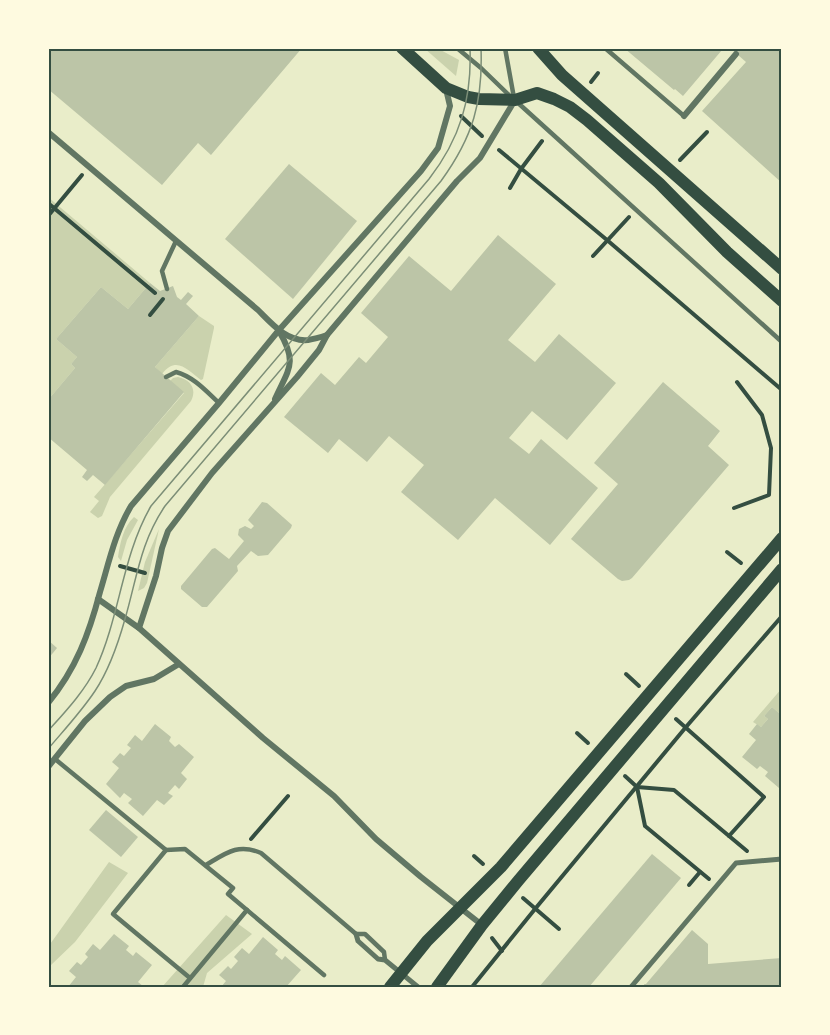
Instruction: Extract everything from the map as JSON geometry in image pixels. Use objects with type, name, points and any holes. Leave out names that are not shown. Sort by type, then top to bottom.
[{"type":"main road","points":[[402,48],[446,88],[468,97],[515,100],[537,93],[570,107],[659,183],[727,252],[782,302]]},
{"type":"main road","points":[[538,48],[562,75],[782,269]]},
{"type":"main road","points":[[390,987],[427,941],[501,867],[782,538]]},
{"type":"main road","points":[[437,987],[482,925],[782,569]]},
{"type":"street","points":[[684,116],[736,54]]},
{"type":"street","points":[[48,703],[73,669],[87,637],[114,540],[131,506],[279,330],[422,171],[438,148],[450,106],[446,88]]},
{"type":"street","points":[[139,628],[168,531],[212,473],[319,350],[327,335],[457,181],[480,158],[515,100]]},
{"type":"street","points":[[48,132],[279,330],[293,339],[306,340],[327,335]]},
{"type":"street","points":[[271,407],[289,369],[291,358],[279,330]]},
{"type":"street","points":[[98,599],[139,628],[263,738],[334,796],[376,839],[421,878],[482,925]]},
{"type":"street","points":[[48,767],[85,721],[110,698],[126,686],[154,679],[179,664]]},
{"type":"street","points":[[631,987],[736,863],[782,859]]},
{"type":"street","points":[[356,934],[358,941],[378,959],[385,960],[418,987]]},
{"type":"lane","points":[[457,48],[782,342]]},
{"type":"lane","points":[[505,48],[515,100]]},
{"type":"lane","points":[[605,48],[684,116]]},
{"type":"lane","points":[[167,289],[162,271],[176,241]]},
{"type":"lane","points":[[166,377],[176,372],[186,375],[219,404]]},
{"type":"lane","points":[[55,759],[166,850],[186,849],[206,865],[233,888],[228,894],[324,975]]},
{"type":"lane","points":[[206,865],[230,851],[243,848],[261,853],[356,934],[365,934],[384,952],[385,960]]},
{"type":"lane","points":[[166,850],[113,914],[190,978]]},
{"type":"lane","points":[[183,987],[247,910]]},
{"type":"path","points":[[450,106],[489,142],[782,390]]},
{"type":"path","points":[[48,216],[89,167]]},
{"type":"path","points":[[48,203],[163,299],[150,315]]},
{"type":"path","points":[[734,508],[769,495],[771,448],[762,415],[737,382]]},
{"type":"path","points":[[108,563],[156,576]]},
{"type":"path","points":[[472,987],[686,727],[782,616]]},
{"type":"path","points":[[708,748],[764,797],[729,836]]},
{"type":"path","points":[[637,787],[675,790],[759,861]]},
{"type":"path","points":[[243,848],[288,796]]},
{"type":"path","points":[[645,826],[716,886]]},
{"type":"path","points":[[690,885],[700,872]]},
{"type":"green space","points":[[424,48],[437,48],[459,60],[456,76]]},
{"type":"green space","points":[[48,197],[150,283],[128,309],[101,287],[56,339],[77,357],[71,364],[75,368],[48,400]]},
{"type":"green space","points":[[199,316],[214,326],[203,379],[201,380],[178,365],[167,368],[162,374],[155,367]]},
{"type":"green space","points":[[178,377],[186,380],[192,386],[191,401],[110,497],[102,516],[98,518],[90,512],[99,501],[94,497],[184,393],[170,381]]},
{"type":"green space","points":[[134,517],[138,520],[127,540],[121,561],[118,557],[123,536]]},
{"type":"green space","points":[[159,529],[147,583],[138,591],[145,562]]},
{"type":"green space","points":[[782,688],[782,709],[779,713],[772,707],[764,716],[768,719],[761,727],[753,722]]},
{"type":"green space","points":[[109,862],[128,873],[75,942],[51,965],[48,978],[48,947]]},
{"type":"green space","points":[[226,915],[252,934],[207,973],[203,987],[162,987]]},
{"type":"building","points":[[48,48],[302,48],[211,155],[198,143],[162,185],[48,89]]},
{"type":"building","points":[[624,48],[719,48],[722,50],[683,96]]},
{"type":"building","points":[[730,48],[782,48],[782,183],[702,111],[746,62]]},
{"type":"building","points":[[289,164],[357,221],[293,299],[225,239]]},
{"type":"building","points":[[498,235],[556,284],[508,340],[535,362],[559,334],[616,383],[567,440],[532,411],[509,438],[529,454],[541,439],[598,488],[550,545],[495,498],[458,540],[401,492],[424,465],[389,436],[367,462],[339,439],[328,453],[284,417],[321,373],[335,385],[359,357],[366,363],[388,337],[361,313],[409,256],[451,291]]},
{"type":"building","points":[[150,283],[160,291],[173,286],[177,297],[181,300],[188,292],[193,296],[186,304],[199,316],[155,367],[184,392],[105,485],[93,475],[87,481],[82,477],[87,470],[48,437],[48,400],[75,368],[71,364],[77,357],[56,339],[101,287],[128,309]]},
{"type":"building","points":[[663,382],[720,431],[708,446],[729,465],[632,578],[622,581],[571,539],[618,484],[594,463]]},
{"type":"building","points":[[262,502],[267,503],[292,525],[291,528],[268,555],[258,556],[251,551],[237,566],[238,571],[207,607],[202,607],[181,589],[181,586],[212,549],[215,548],[229,559],[244,541],[238,535],[239,529],[245,526],[251,529],[254,526],[248,520]]},
{"type":"building","points":[[48,640],[57,648],[48,659]]},
{"type":"building","points":[[772,707],[779,713],[782,709],[782,784],[779,788],[765,776],[768,772],[760,766],[757,769],[742,757],[756,740],[749,734],[757,724],[761,727],[768,719],[764,716]]},
{"type":"building","points":[[155,724],[171,737],[169,741],[175,747],[179,744],[194,757],[181,773],[187,779],[179,789],[175,785],[168,793],[173,796],[164,805],[157,800],[143,816],[128,803],[132,799],[124,793],[120,798],[106,784],[119,768],[112,762],[120,753],[124,756],[131,748],[127,745],[135,735],[142,741]]},
{"type":"building","points":[[106,810],[138,837],[121,857],[89,830]]},
{"type":"building","points":[[652,854],[681,878],[589,987],[539,987]]},
{"type":"building","points":[[692,930],[708,944],[708,964],[782,958],[782,987],[645,987],[644,984]]},
{"type":"building","points":[[114,934],[129,946],[126,950],[133,956],[136,952],[152,965],[138,982],[144,987],[68,987],[76,977],[69,971],[77,962],[81,965],[88,957],[85,954],[93,944],[100,950]]},
{"type":"building","points":[[263,937],[278,950],[275,954],[282,960],[285,956],[301,970],[286,987],[221,987],[226,981],[219,975],[228,966],[231,969],[238,961],[234,957],[242,948],[249,954]]},
{"type":"tram line","points":[[48,731],[80,693],[96,668],[111,628],[134,545],[151,506],[440,164],[462,118],[469,84],[470,48]]},
{"type":"tram line","points":[[48,749],[84,706],[105,674],[119,638],[140,561],[150,534],[165,506],[441,181],[452,165],[468,134],[478,102],[481,48]]}]
